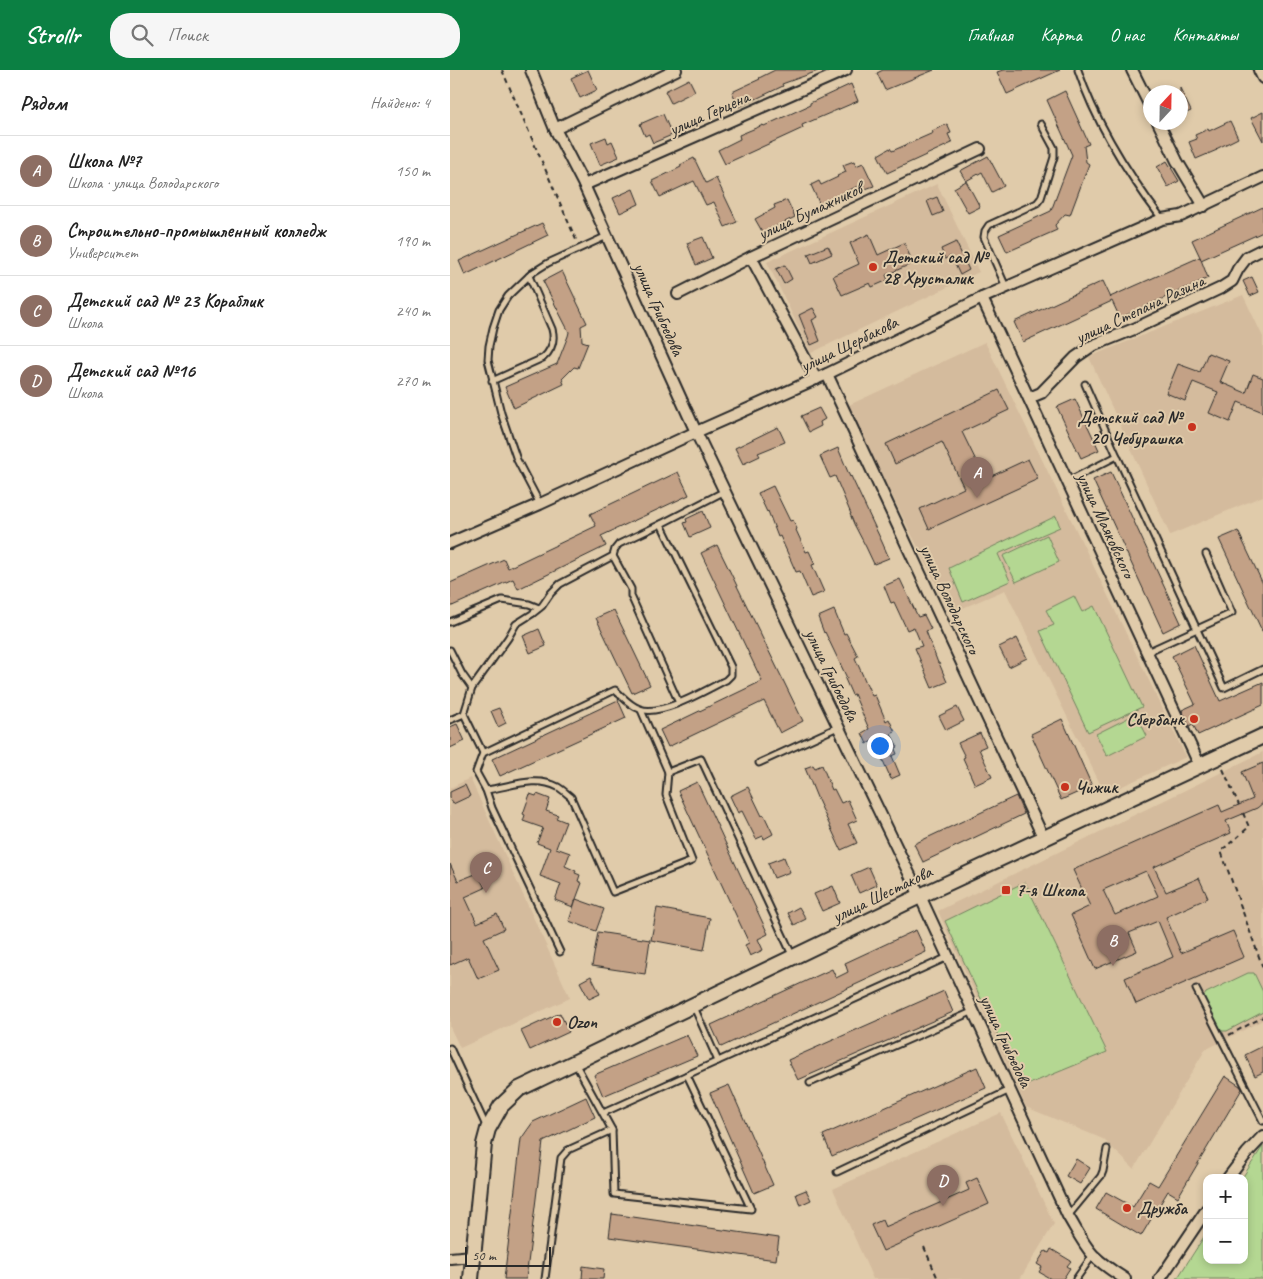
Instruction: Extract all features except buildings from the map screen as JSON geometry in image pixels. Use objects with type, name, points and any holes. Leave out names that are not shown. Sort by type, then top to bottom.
[{"type":"main road","name":"улица Шестакова","points":[[471,1279],[484,1144],[488,1129],[501,1106],[519,1089],[920,896],[1263,736]]},
{"type":"street","name":"улица Грибоедова","points":[[531,70],[555,129],[584,185],[696,432],[920,896],[1068,1216],[1093,1255],[1125,1279]]},
{"type":"street","points":[[555,129],[676,70]]},
{"type":"street","name":"улица Герцена","points":[[584,185],[846,70]]},
{"type":"street","points":[[1132,70],[1143,92]]},
{"type":"street","points":[[1260,70],[1263,78]]},
{"type":"street","points":[[1162,130],[1177,161],[1204,206]]},
{"type":"street","name":"улица Бумажников","points":[[816,379],[751,257],[980,149]]},
{"type":"street","name":"улица Щербакова","points":[[450,543],[827,374],[1006,287],[1162,219],[1181,216],[1263,177]]},
{"type":"street","name":"улица Степана Разина","points":[[1029,398],[1041,393],[1076,357],[1092,346],[1134,329],[1221,288],[1232,280],[1247,257],[1263,249]]},
{"type":"street","points":[[678,294],[751,257]]},
{"type":"street","name":"улица Маяковского","points":[[982,298],[1200,766]]},
{"type":"street","name":"улица Володарского","points":[[827,374],[1044,839]]},
{"type":"street","points":[[1231,1174],[1263,1136]]},
{"type":"street","points":[[1160,1279],[1203,1215]]},
{"type":"street","points":[[450,1258],[473,1256]]},
{"type":"lane","points":[[1078,70],[1096,113],[1120,158],[1162,219]]},
{"type":"lane","points":[[1006,287],[984,237],[984,231],[989,225],[1037,203],[1041,198],[1054,158],[1054,148],[1041,124]]},
{"type":"lane","points":[[540,504],[517,460],[501,413],[488,360],[489,346],[499,310],[508,296],[529,276],[548,263],[607,236]]},
{"type":"lane","points":[[492,381],[544,358],[552,346],[554,336],[552,329],[529,276]]},
{"type":"lane","points":[[1085,384],[1224,688],[1263,669]]},
{"type":"lane","points":[[1068,481],[1117,456]]},
{"type":"lane","points":[[679,703],[631,596],[631,589],[613,556],[619,544],[725,491]]},
{"type":"lane","points":[[560,952],[476,772],[483,753],[615,690],[627,702],[641,710],[655,710],[679,703],[726,680],[731,675],[731,667],[660,524]]},
{"type":"lane","points":[[1147,652],[1232,612],[1206,554]]},
{"type":"lane","points":[[483,753],[464,714],[472,688],[516,624],[539,608],[560,584],[613,556]]},
{"type":"lane","points":[[450,622],[502,600],[529,604],[539,608]]},
{"type":"lane","points":[[450,650],[462,674],[472,688]]},
{"type":"lane","points":[[486,790],[517,784],[545,782],[559,788],[571,797],[613,892],[692,861],[666,795],[668,772],[641,710]]},
{"type":"lane","points":[[450,720],[464,714]]},
{"type":"lane","points":[[759,762],[838,726]]},
{"type":"lane","points":[[668,772],[701,758],[794,957]]},
{"type":"lane","points":[[603,1113],[948,956]]},
{"type":"lane","points":[[1196,989],[1263,1120]]},
{"type":"lane","points":[[693,1006],[718,1061]]},
{"type":"lane","points":[[810,1083],[974,1011]]},
{"type":"lane","points":[[450,1048],[488,1129]]},
{"type":"lane","points":[[575,1063],[612,1130],[614,1194],[751,1209],[687,1075]]},
{"type":"lane","points":[[837,1172],[1010,1089]]},
{"type":"lane","points":[[545,1279],[561,1158],[568,1150],[612,1130]]},
{"type":"lane","points":[[1068,1216],[1101,1176],[1107,1149]]},
{"type":"lane","points":[[1076,1279],[1093,1255]]},
{"type":"path","points":[[502,70],[580,249]]},
{"type":"path","points":[[1222,767],[1239,805]]},
{"type":"path","points":[[1243,813],[1249,827],[1221,851],[1263,968]]},
{"type":"path","points":[[1221,1040],[1263,1017]]},
{"type":"path","points":[[924,1247],[938,1279]]},
{"type":"shaded area","name":"Детский сад № 28 Хрусталик","points":[[937,184],[979,272],[811,353],[767,262]]},
{"type":"shaded area","name":"Детский сад № 20 Чебурашка","points":[[1243,295],[1263,337],[1263,496],[1170,535],[1089,357]]},
{"type":"shaded area","points":[[985,342],[1186,757],[1105,794],[1005,590],[951,613],[847,406]]},
{"type":"shaded area","points":[[1263,752],[1263,1020],[1205,1050],[1134,1169],[1103,1139],[1026,1107],[938,911]]},
{"type":"shaded area","points":[[470,778],[570,998],[460,1048],[450,1027],[450,788]]},
{"type":"shaded area","points":[[1001,1113],[1054,1224],[1020,1279],[873,1279],[833,1189]]},
{"type":"green space","points":[[1056,516],[1060,527],[998,554],[1010,581],[963,602],[949,568]]},
{"type":"green space","points":[[1047,535],[1059,562],[1016,582],[1003,556]]},
{"type":"green space","points":[[1074,596],[1082,612],[1094,606],[1142,707],[1088,732],[1040,631],[1054,625],[1046,610]]},
{"type":"green space","points":[[1136,714],[1147,736],[1107,756],[1096,734]]},
{"type":"green space","points":[[1025,882],[1107,1052],[1022,1087],[945,921]]},
{"type":"green space","points":[[1248,973],[1254,973],[1263,992],[1263,1012],[1227,1031],[1221,1031],[1203,998],[1206,993]]},
{"type":"green space","points":[[1263,1146],[1263,1279],[1177,1279],[1203,1238],[1203,1264],[1248,1264],[1248,1174],[1245,1174]]},
{"type":"place","name":"Детский сад № 28 Хрусталик","points":[[873,267]]},
{"type":"place","name":"Детский сад № 20 Чебурашка","points":[[1192,427]]},
{"type":"place","name":"Школа №7","points":[[977,498]]},
{"type":"place","name":"Сбербанк","points":[[1194,719]]},
{"type":"place","name":"Чижик","points":[[1065,787]]},
{"type":"place","name":"7-я Школа","points":[[1006,890]]},
{"type":"place","name":"Детский сад № 23 Кораблик","points":[[486,893]]},
{"type":"place","name":"Строительно-промышленный колледж","points":[[1113,966]]},
{"type":"place","name":"Ozon","points":[[557,1022]]},
{"type":"place","name":"Детский сад №16","points":[[943,1206]]},
{"type":"place","name":"Дружба","points":[[1127,1208]]}]
